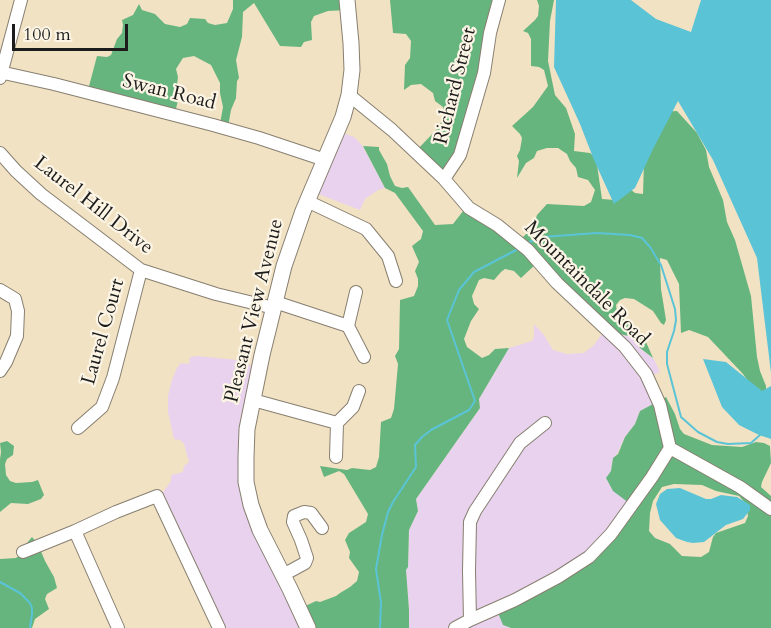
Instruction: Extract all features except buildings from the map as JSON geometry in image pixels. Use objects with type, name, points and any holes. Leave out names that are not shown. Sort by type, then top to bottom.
[{"type":"main road","name":"Pleasant View Avenue","points":[[308,628],[260,530],[251,505],[246,482],[247,429],[284,266],[303,211],[350,95],[352,70],[347,0]]},
{"type":"street","points":[[1,75],[21,0]]},
{"type":"street","name":"Richard Street","points":[[444,179],[463,145],[484,73],[490,33],[499,0]]},
{"type":"street","name":"Swan Road","points":[[1,75],[54,84],[213,125],[325,160]]},
{"type":"street","name":"Mountaindale Road","points":[[350,95],[392,130],[444,179],[469,208],[497,225],[528,250],[557,283],[625,347],[646,374],[660,405],[670,448]]},
{"type":"street","name":"Laurel Hill Drive","points":[[0,153],[41,194],[141,270],[216,294],[275,305],[348,326]]},
{"type":"street","points":[[307,201],[366,229],[388,256],[396,281]]},
{"type":"street","name":"Laurel Court","points":[[78,428],[102,407],[114,378],[141,270]]},
{"type":"street","points":[[0,290],[15,299],[18,311],[17,336],[0,371]]},
{"type":"street","points":[[356,292],[348,326],[364,357]]},
{"type":"street","points":[[336,457],[337,423],[353,407],[359,391]]},
{"type":"street","points":[[253,400],[337,423]]},
{"type":"street","points":[[470,620],[470,522],[520,443],[545,423]]},
{"type":"street","points":[[455,628],[515,600],[589,557],[611,534],[670,448],[740,487],[771,509]]},
{"type":"street","points":[[23,552],[157,496],[219,628]]},
{"type":"street","points":[[283,575],[305,563],[307,558],[293,522],[294,516],[304,512],[310,513],[322,528]]},
{"type":"street","points":[[75,531],[118,628]]},
{"type":"shaded area","points":[[337,131],[354,137],[362,145],[385,188],[365,199],[360,210],[310,191]]},
{"type":"shaded area","points":[[534,324],[553,350],[567,354],[584,353],[594,345],[604,331],[633,337],[640,348],[654,359],[660,372],[649,377],[659,401],[640,411],[635,424],[613,458],[611,471],[629,503],[613,531],[503,625],[511,628],[409,628],[406,570],[409,530],[418,511],[416,499],[480,408],[479,399],[509,348],[532,341]]},
{"type":"shaded area","points":[[190,357],[237,360],[258,367],[246,482],[309,628],[219,628],[159,498],[171,481],[171,475],[183,472],[184,466],[189,462],[184,444],[174,439],[168,412],[168,396],[177,368],[181,363],[189,364]]},
{"type":"green space","points":[[233,0],[347,0],[347,10],[328,11],[314,16],[311,22],[312,40],[304,42],[301,47],[280,46],[254,3],[243,12],[242,37],[236,60],[239,78],[228,127],[220,124],[223,107],[220,83],[211,65],[194,56],[183,58],[176,69],[180,92],[175,113],[88,90],[97,56],[111,55],[122,33],[122,20],[133,15],[139,4],[142,10],[155,14],[165,24],[180,27],[187,24],[190,18],[205,19],[208,23],[215,25],[227,23],[233,9]]},
{"type":"green space","points":[[390,0],[498,0],[461,151],[445,177],[416,151],[437,129],[445,116],[443,107],[435,101],[433,93],[421,84],[411,85],[404,90],[405,65],[410,58],[411,41],[406,34],[393,33]]},
{"type":"green space","points":[[537,0],[554,0],[550,21],[548,61],[555,95],[566,108],[575,134],[574,151],[590,153],[596,158],[602,199],[615,200],[629,188],[635,193],[643,194],[645,129],[655,112],[677,111],[697,133],[706,150],[709,167],[723,200],[727,222],[735,240],[751,296],[757,357],[766,386],[766,395],[755,391],[743,374],[708,337],[689,330],[681,333],[679,284],[667,260],[660,258],[661,289],[666,320],[664,325],[653,311],[634,299],[625,298],[616,305],[617,312],[646,342],[653,358],[640,348],[633,337],[615,333],[537,263],[521,278],[514,271],[505,269],[494,280],[484,278],[479,280],[472,296],[474,304],[479,309],[464,339],[467,347],[482,358],[495,349],[509,348],[479,399],[480,408],[416,499],[418,511],[409,530],[406,570],[409,628],[309,628],[299,609],[316,601],[320,602],[336,596],[357,581],[359,572],[349,558],[350,552],[345,540],[349,533],[366,522],[368,514],[344,474],[339,471],[324,477],[320,466],[347,470],[352,468],[370,470],[376,467],[379,457],[381,422],[391,418],[394,409],[398,364],[395,356],[399,349],[400,300],[414,296],[418,286],[415,271],[419,262],[412,246],[421,239],[423,231],[395,193],[385,188],[363,146],[379,147],[395,186],[408,187],[435,225],[453,224],[467,206],[519,241],[533,227],[537,215],[547,204],[584,206],[591,202],[595,190],[588,180],[578,177],[576,168],[567,154],[558,148],[537,151],[517,178],[519,161],[517,156],[522,138],[512,126],[533,107],[548,86],[544,70],[531,66],[531,39],[528,33],[523,31],[538,16]]},
{"type":"green space","points":[[666,397],[684,434],[712,445],[742,447],[756,442],[770,446],[771,463],[761,487],[771,496],[771,628],[511,628],[503,625],[496,608],[590,556],[629,503],[613,491],[606,478],[611,471],[613,458],[618,454],[640,411]],"holes":[[[674,484],[702,485],[739,496],[746,504],[748,516],[745,523],[716,533],[709,552],[701,557],[682,556],[670,544],[655,538],[649,531],[653,501],[662,487]]]},
{"type":"green space","points":[[7,441],[14,446],[13,455],[7,459],[5,464],[6,475],[10,481],[16,483],[38,480],[44,495],[41,499],[28,504],[11,503],[0,512],[0,443]]},
{"type":"green space","points":[[32,537],[38,544],[57,588],[47,594],[45,599],[49,609],[35,619],[32,628],[0,628],[0,559],[16,558]]},
{"type":"water","points":[[556,0],[631,0],[656,19],[691,32],[701,0],[771,0],[771,373],[757,258],[713,160],[678,101],[635,188],[614,204],[554,67]]},
{"type":"water","points":[[703,359],[726,362],[762,391],[771,386],[771,439],[739,425],[722,407]]},
{"type":"water","points":[[680,488],[706,499],[721,495],[737,497],[750,505],[750,510],[743,519],[726,525],[704,542],[687,542],[676,538],[660,520],[656,504],[660,494],[667,489]]},
{"type":"waterway","points":[[527,243],[542,237],[597,233],[642,238],[661,265],[675,309],[676,320],[667,352],[667,364],[681,417],[698,432],[717,442],[751,443],[760,435]]},
{"type":"waterway","points":[[380,628],[381,603],[376,569],[382,535],[388,512],[416,467],[415,445],[431,430],[469,410],[475,401],[447,320],[459,290],[474,272],[520,248]]},
{"type":"waterway","points":[[0,582],[20,593],[30,603],[32,608],[30,628]]}]
